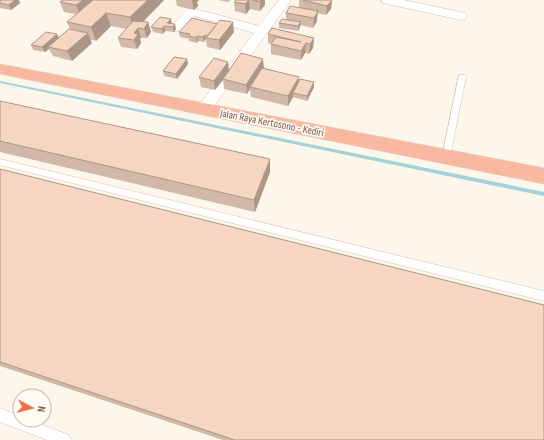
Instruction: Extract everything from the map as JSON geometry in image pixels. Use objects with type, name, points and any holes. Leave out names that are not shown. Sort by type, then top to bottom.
[{"type":"highway","name":"Jalan Raya Kertosono - Kediri","points":[[0,69],[544,176]]},
{"type":"street","points":[[204,110],[285,0]]},
{"type":"street","points":[[387,0],[460,16]]},
{"type":"street","points":[[177,28],[192,12],[262,31]]},
{"type":"lane","points":[[446,157],[462,77]]},
{"type":"lane","points":[[0,162],[544,296]]},
{"type":"lane","points":[[0,415],[64,440]]},
{"type":"building","points":[[0,0],[15,0],[9,5],[0,3]]},
{"type":"building","points":[[63,0],[83,0],[76,5],[60,2]]},
{"type":"building","points":[[93,0],[148,0],[130,17],[106,13],[91,27],[67,22]]},
{"type":"building","points":[[236,0],[249,0],[245,4],[234,2]]},
{"type":"building","points":[[303,0],[332,0],[327,6]]},
{"type":"building","points":[[290,6],[318,11],[314,18],[286,13]]},
{"type":"building","points":[[160,17],[171,19],[167,23],[175,24],[173,27],[164,26],[162,29],[151,27]]},
{"type":"building","points":[[192,18],[217,24],[207,36],[205,35],[203,37],[197,36],[196,38],[189,36],[190,34],[179,32]]},
{"type":"building","points":[[282,19],[301,22],[298,26],[279,23]]},
{"type":"building","points":[[220,20],[233,22],[219,40],[206,38]]},
{"type":"building","points":[[133,21],[148,22],[144,29],[138,28],[134,33],[138,34],[134,40],[118,38]]},
{"type":"building","points":[[272,28],[314,38],[310,44],[306,43],[301,51],[271,44],[276,37],[301,42],[268,34]]},
{"type":"building","points":[[69,29],[88,33],[67,51],[48,47]]},
{"type":"building","points":[[46,32],[57,34],[42,47],[31,45]]},
{"type":"building","points":[[241,53],[263,59],[246,85],[223,79]]},
{"type":"building","points":[[174,57],[187,59],[176,74],[163,71]]},
{"type":"building","points":[[214,58],[228,62],[214,81],[199,77]]},
{"type":"building","points":[[262,68],[299,77],[288,96],[250,87]]},
{"type":"building","points":[[300,79],[314,82],[307,96],[293,93]]},
{"type":"building","points":[[0,101],[270,159],[254,200],[0,141]]},
{"type":"building","points":[[0,169],[544,305],[544,440],[235,440],[0,362]]},
{"type":"waterway","points":[[0,82],[544,194]]}]
